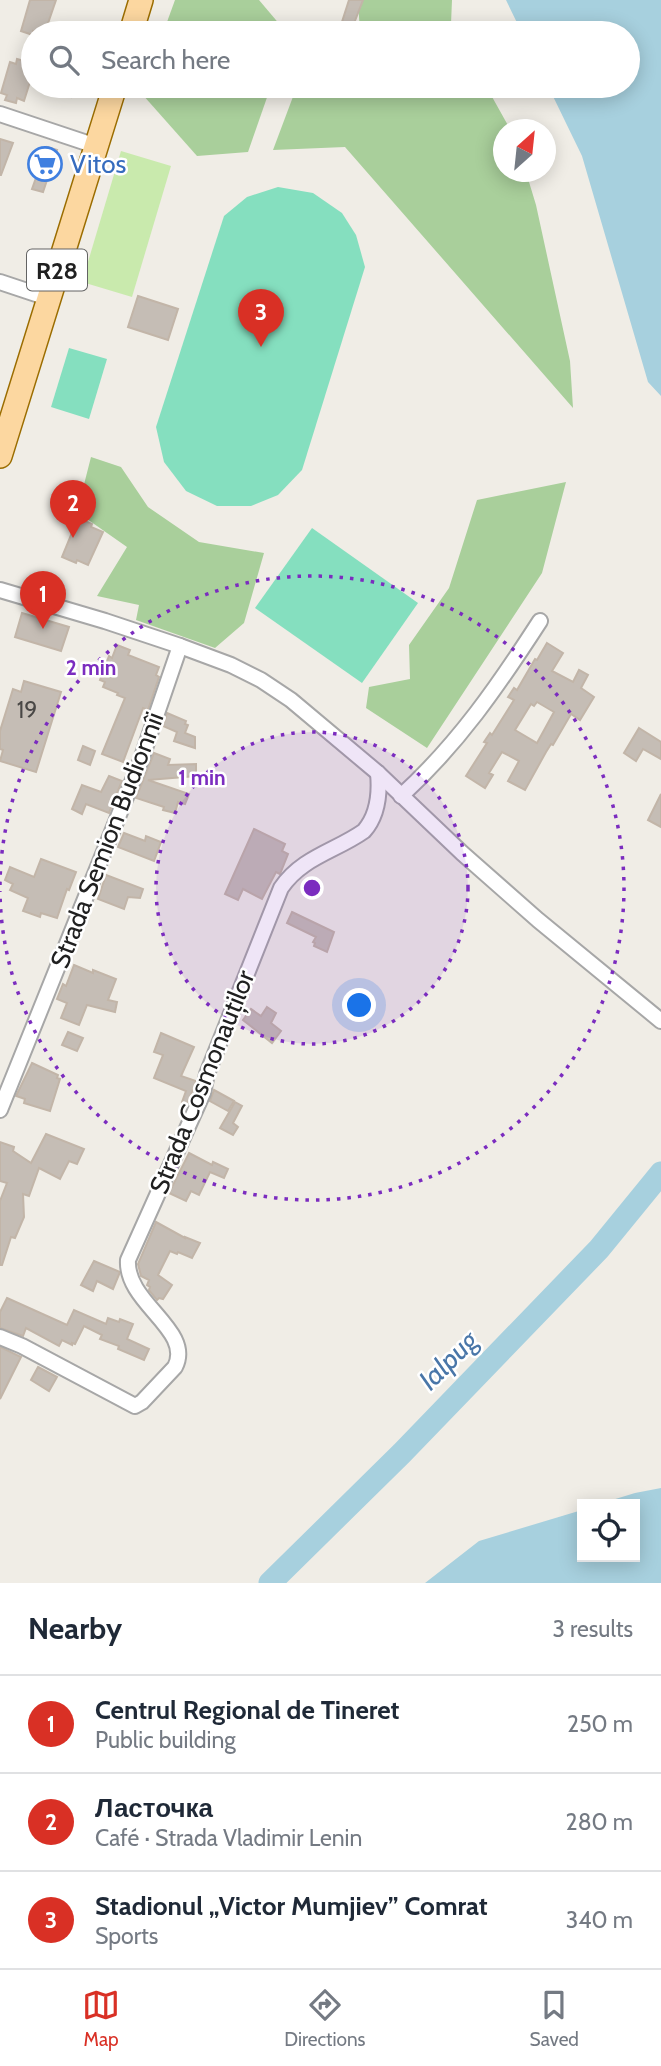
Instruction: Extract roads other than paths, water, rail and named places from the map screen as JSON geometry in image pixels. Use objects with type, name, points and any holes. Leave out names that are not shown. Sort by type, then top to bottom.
[{"type":"main road","points":[[135,21],[141,0]]},
{"type":"main road","name":"R28","points":[[0,456],[111,98]]},
{"type":"street","points":[[0,114],[96,146]]},
{"type":"street","points":[[0,282],[48,298]]},
{"type":"street","points":[[0,590],[180,646],[261,680],[291,700],[378,773],[538,920],[661,1021]]},
{"type":"street","points":[[401,796],[429,771],[460,736],[540,621]]},
{"type":"street","name":"Strada Semion Budionnîi","points":[[0,1110],[141,760],[180,646]]},
{"type":"street","name":"Strada Cosmonauților","points":[[0,1337],[135,1406],[169,1375],[178,1361],[177,1344],[173,1334],[141,1298],[130,1276],[128,1260],[203,1093],[207,1074],[281,887],[307,862],[364,831],[376,809],[380,790],[378,773]]},
{"type":"water","points":[[506,0],[661,0],[661,396],[648,382],[582,156],[554,98],[640,98],[640,21],[516,21]]},
{"type":"water","points":[[661,1488],[661,1583],[425,1583],[479,1541],[577,1512],[577,1562],[640,1562],[640,1499],[615,1499]]},
{"type":"waterway","name":"Ialpug","points":[[270,1583],[402,1453],[599,1249],[661,1173]]},
{"type":"place","name":"Vitos","points":[[45,164]]},
{"type":"place","name":"Stadionul „Victor Mumjiev” Comrat","points":[[261,347]]},
{"type":"place","name":"Ласточка","points":[[73,538]]},
{"type":"place","name":"Centrul Regional de Tineret","points":[[43,629]]}]
